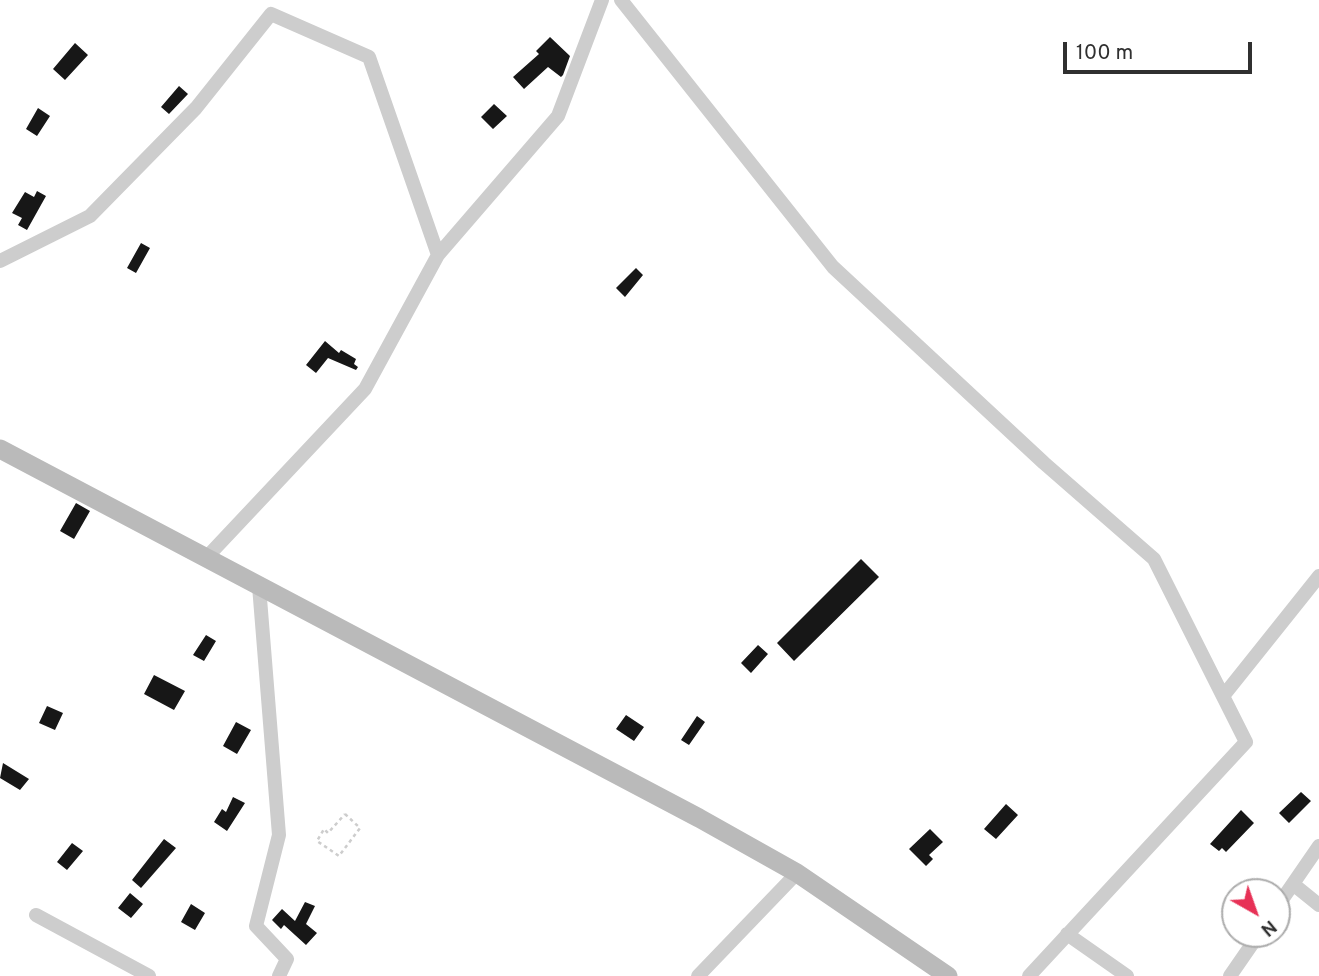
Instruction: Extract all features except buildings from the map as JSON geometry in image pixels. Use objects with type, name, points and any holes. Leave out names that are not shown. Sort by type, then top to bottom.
[{"type":"main road","points":[[0,449],[797,873],[947,976]]},
{"type":"street","points":[[206,558],[365,389],[438,254],[558,116],[602,0]]},
{"type":"street","points":[[621,0],[833,268],[1044,463],[1154,559],[1246,742],[1029,976]]},
{"type":"street","points":[[0,261],[90,216],[196,108],[271,14],[369,57],[438,254]]},
{"type":"street","points":[[1224,695],[1319,576]]},
{"type":"street","points":[[259,586],[279,835],[256,926],[287,959],[279,976]]},
{"type":"street","points":[[1291,887],[1319,846]]},
{"type":"street","points":[[698,976],[797,873]]},
{"type":"street","points":[[1293,884],[1319,905]]},
{"type":"street","points":[[36,915],[149,976]]},
{"type":"street","points":[[1067,934],[1127,976]]},
{"type":"street","points":[[1230,976],[1249,948]]},
{"type":"path","points":[[345,814],[360,828],[339,856],[317,841],[324,829],[328,833],[345,814]]}]
